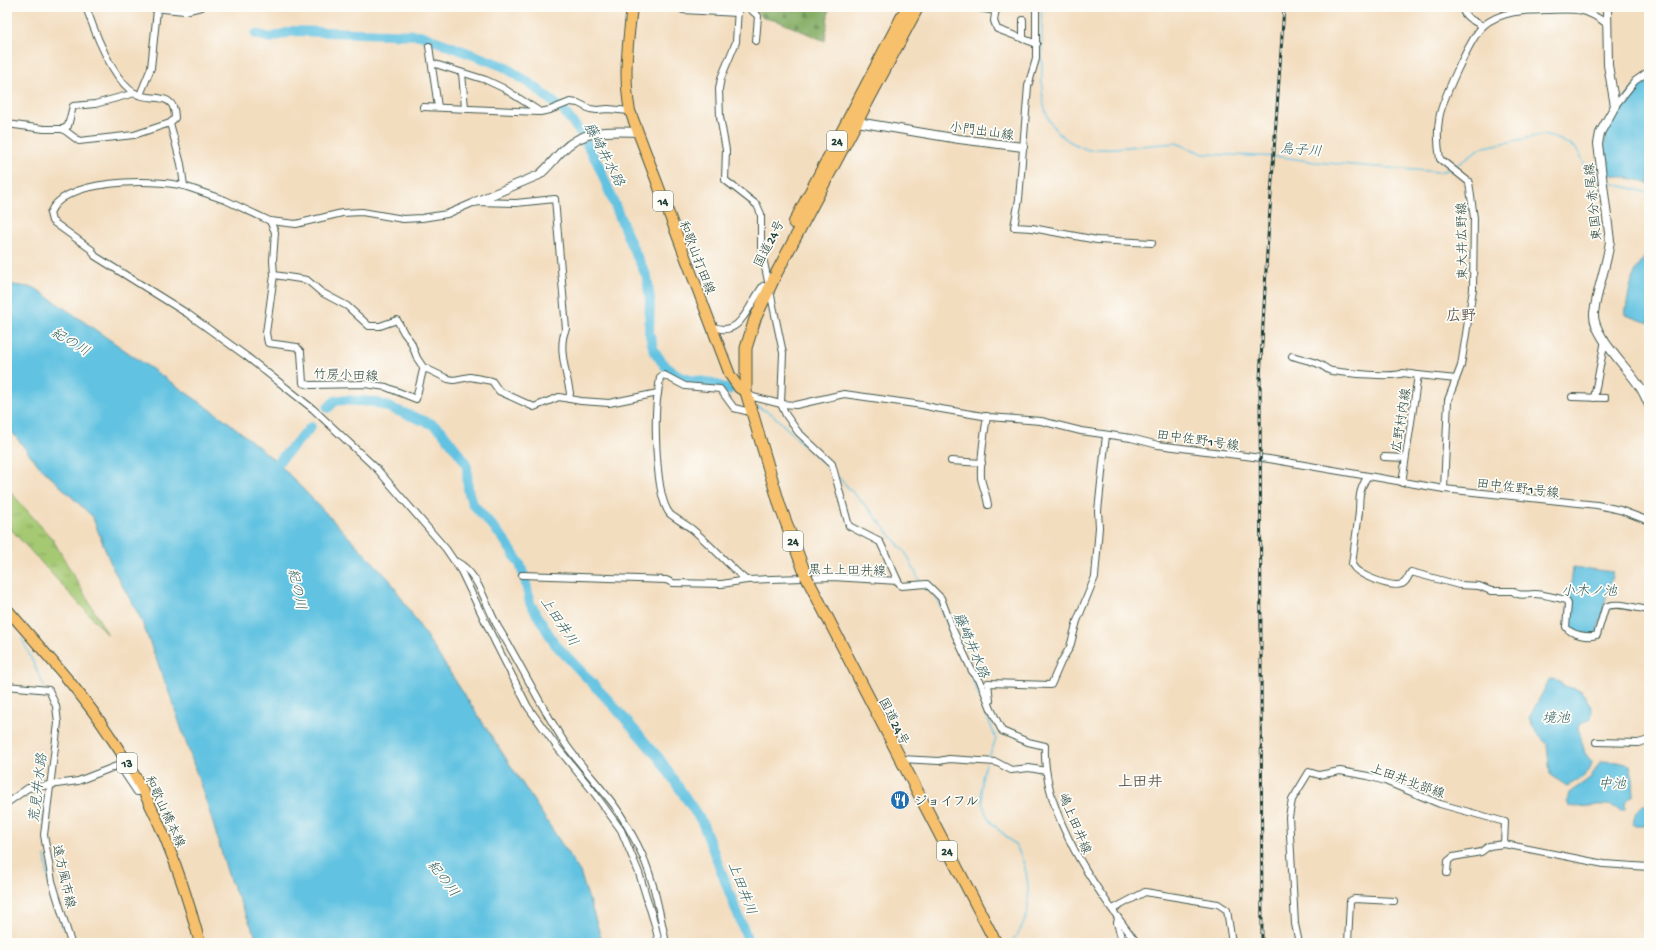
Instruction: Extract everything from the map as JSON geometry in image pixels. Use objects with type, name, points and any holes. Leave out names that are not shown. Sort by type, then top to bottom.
[{"type":"highway","name":"国道24号","points":[[766,286],[767,275],[907,7]]},
{"type":"highway","name":"国道24号","points":[[780,506],[738,376],[740,342],[746,320],[857,122],[918,7]]},
{"type":"highway","name":"国道24号","points":[[742,390],[746,411],[808,579],[899,759],[996,943]]},
{"type":"main road","name":"和歌山打田線","points":[[632,7],[626,67],[626,90],[630,111],[730,375],[742,390]]},
{"type":"main road","name":"和歌山橋本線","points":[[7,609],[88,704],[110,735],[144,791],[186,890],[200,943]]},
{"type":"street","points":[[86,7],[96,35],[116,74],[138,94]]},
{"type":"street","points":[[142,7],[157,10],[191,10],[201,7]]},
{"type":"street","points":[[748,7],[758,16],[756,41]]},
{"type":"street","points":[[973,7],[996,9],[994,21],[997,29],[1037,44]]},
{"type":"street","name":"小門出山線","points":[[857,122],[1023,148],[1028,86],[1036,59],[1036,7]]},
{"type":"street","points":[[1462,7],[1465,15],[1469,19],[1483,26]]},
{"type":"street","points":[[1607,7],[1608,66],[1615,106]]},
{"type":"street","name":"東大井広野線","points":[[1444,489],[1448,400],[1461,366],[1473,288],[1474,218],[1469,182],[1440,160],[1439,119],[1474,37],[1483,26],[1492,20],[1510,13],[1578,9],[1595,16],[1607,24]]},
{"type":"street","points":[[138,94],[150,68],[157,10]]},
{"type":"street","points":[[684,10],[738,10],[736,42],[721,78],[719,89],[720,117],[726,150],[725,180],[757,205],[761,214],[761,248],[767,275]]},
{"type":"street","points":[[1023,20],[1023,39]]},
{"type":"street","points":[[429,46],[438,107]]},
{"type":"street","points":[[432,63],[503,88],[540,112]]},
{"type":"street","points":[[1615,106],[1636,81],[1649,71]]},
{"type":"street","points":[[462,73],[465,108]]},
{"type":"street","points":[[7,124],[63,130],[80,141],[134,135],[170,123],[175,118],[175,111],[169,101],[163,98],[138,94],[95,104],[73,106],[68,126],[63,130]]},
{"type":"street","points":[[423,107],[540,112],[570,102],[578,103],[590,109],[630,111]]},
{"type":"street","name":"東国分赤尾線","points":[[1615,106],[1600,133],[1598,144],[1610,241],[1594,315],[1597,326],[1611,351],[1640,387],[1649,405]]},
{"type":"street","points":[[170,123],[181,164],[184,186]]},
{"type":"street","points":[[637,132],[603,130],[584,136],[562,151],[539,175],[447,214],[422,218],[403,219],[362,212],[342,213],[296,224],[270,221],[225,200],[184,186],[141,182],[102,185],[88,188],[58,200],[50,213],[52,221],[92,250],[95,256],[188,314],[246,356],[313,409],[377,469],[456,562],[528,707],[556,747],[592,790],[621,830],[639,873],[659,943]]},
{"type":"street","points":[[1023,148],[1019,199],[1014,227],[1032,228],[1097,240],[1152,243]]},
{"type":"street","points":[[475,202],[516,203],[555,199],[566,329],[562,337],[562,345],[570,394],[569,399]]},
{"type":"street","points":[[270,221],[275,232],[273,261],[274,275],[307,280],[321,292],[347,306],[369,326],[375,327],[397,320],[412,344],[417,358],[426,369],[448,379],[454,380],[470,377],[492,381],[499,391],[534,407],[559,397],[609,403],[658,393]]},
{"type":"street","name":"竹房小田線","points":[[274,275],[266,333],[268,343],[297,348],[301,352],[303,383],[372,385],[386,387],[416,399],[423,370],[426,369]]},
{"type":"street","points":[[710,325],[726,330],[734,327],[741,321],[766,286]]},
{"type":"street","points":[[766,286],[783,353],[781,404]]},
{"type":"street","points":[[1594,398],[1605,340]]},
{"type":"street","points":[[1292,356],[1321,365],[1331,371],[1372,376],[1382,374],[1398,376],[1402,373],[1418,375]]},
{"type":"street","points":[[746,411],[734,408],[720,389],[685,386],[666,375],[662,375],[660,377],[658,393],[658,457],[662,500],[670,514],[680,519],[693,530],[746,580]]},
{"type":"street","name":"広野村内線","points":[[1402,483],[1418,375],[1456,379]]},
{"type":"street","points":[[1640,387],[1649,384]]},
{"type":"street","name":"田中佐野1号線","points":[[742,390],[753,396],[781,404],[796,405],[844,394],[987,416],[1041,421],[1081,431],[1131,438],[1158,445],[1269,459],[1402,483],[1444,489],[1597,505],[1620,510],[1649,521]]},
{"type":"street","points":[[1572,397],[1605,398]]},
{"type":"street","name":"黒土上田井線","points":[[525,575],[666,580],[673,583],[722,584],[746,580],[852,577],[898,581],[880,542],[849,526],[832,464],[798,432],[786,415],[781,404]]},
{"type":"street","points":[[987,416],[982,446],[981,480],[986,492],[988,505]]},
{"type":"street","points":[[991,710],[988,683],[1051,685],[1061,662],[1070,647],[1077,621],[1095,577],[1099,528],[1098,511],[1106,435]]},
{"type":"street","points":[[1384,457],[1405,458]]},
{"type":"street","points":[[951,461],[982,463]]},
{"type":"street","points":[[1367,477],[1358,498],[1359,510],[1352,564],[1356,569],[1368,576],[1386,584],[1398,585],[1405,582],[1411,572],[1416,572],[1438,580],[1444,579],[1459,585],[1479,586],[1491,591],[1513,591],[1515,594],[1543,595],[1566,600],[1568,604],[1566,627],[1570,632],[1578,634],[1597,635],[1605,608],[1608,606],[1623,605],[1649,610]]},
{"type":"street","points":[[456,562],[463,565],[474,578],[496,624],[550,720],[568,747],[615,806],[638,845],[646,864],[655,895],[666,943]]},
{"type":"street","name":"嶋上田井線","points":[[898,581],[901,586],[927,584],[941,598],[953,630],[972,671],[980,681],[991,710],[1002,731],[1028,742],[1045,746],[1046,771],[1054,805],[1078,858],[1118,918],[1137,943]]},
{"type":"street","name":"遠方風市線","points":[[7,686],[46,690],[56,706],[58,723],[45,825],[46,848],[52,881],[71,943]]},
{"type":"street","points":[[1596,742],[1638,743],[1649,740]]},
{"type":"street","points":[[899,759],[938,761],[949,758],[1000,764],[1011,770],[1029,768],[1046,771]]},
{"type":"street","points":[[7,803],[28,788],[78,782],[119,765],[137,792],[144,791]]},
{"type":"street","name":"上田井北部線","points":[[1299,943],[1295,924],[1289,817],[1292,800],[1309,772],[1319,775],[1340,771],[1368,776],[1385,781],[1440,804],[1504,822],[1504,844]]},
{"type":"street","points":[[1447,874],[1448,861],[1454,857],[1480,852],[1489,846],[1504,844],[1604,864],[1649,867]]},
{"type":"street","points":[[1113,909],[1145,892],[1218,904],[1227,910],[1232,943]]},
{"type":"street","points":[[1348,943],[1350,901],[1354,899],[1394,901]]},
{"type":"street","points":[[1117,943],[1120,942],[1122,937],[1117,923],[1118,918]]},
{"type":"green space","points":[[786,7],[829,7],[825,41],[778,21],[763,18],[753,8],[786,10]]},
{"type":"green space","points":[[7,488],[53,540],[108,635],[7,525]]},
{"type":"water","points":[[1649,74],[1649,184],[1638,180],[1607,174],[1604,169],[1603,151],[1609,126],[1622,101],[1640,81]]},
{"type":"water","points":[[1649,253],[1649,323],[1625,315],[1635,273],[1638,266]]},
{"type":"water","name":"紀の川","points":[[7,284],[35,288],[227,421],[278,463],[389,579],[580,872],[603,943],[259,943],[229,878],[209,810],[170,695],[140,617],[113,569],[92,516],[40,467],[7,426]]},
{"type":"water","name":"小木ノ池","points":[[1573,567],[1613,572],[1597,632],[1594,635],[1571,630],[1567,623]]},
{"type":"water","name":"境池","points":[[1550,679],[1558,680],[1565,686],[1582,691],[1592,709],[1591,719],[1579,725],[1578,728],[1585,753],[1592,762],[1591,767],[1587,774],[1567,786],[1550,775],[1547,744],[1537,734],[1529,718]]},
{"type":"water","name":"中池","points":[[1601,761],[1618,762],[1630,765],[1633,778],[1634,795],[1626,801],[1625,809],[1621,811],[1609,805],[1582,807],[1569,806],[1567,801],[1569,793],[1590,778]]},
{"type":"water","points":[[1643,805],[1649,805],[1649,826],[1635,826],[1632,824],[1636,812]]},
{"type":"waterway","name":"烏子川","points":[[1041,7],[1042,92],[1044,105],[1053,127],[1073,144],[1089,150],[1176,143],[1204,154],[1283,157],[1315,162],[1439,172],[1450,169]]},
{"type":"waterway","name":"藤崎井水路","points":[[256,34],[270,38],[293,31],[420,35],[503,66],[532,85],[562,109],[580,132],[598,164],[630,242],[647,277],[650,300],[649,332],[654,351],[665,366],[681,377],[690,380],[713,383],[729,390]]},
{"type":"waterway","name":"烏子川","points":[[1453,168],[1480,148],[1542,135],[1556,138],[1575,148],[1580,154],[1589,175],[1599,180]]},
{"type":"waterway","name":"烏子川","points":[[1606,182],[1649,193]]},
{"type":"waterway","name":"上田井川","points":[[328,408],[335,401],[340,400],[375,402],[432,424],[441,430],[464,460],[467,467],[468,490],[472,503],[503,538],[520,564],[530,603],[555,644],[611,703],[659,758],[702,822],[749,943]]},
{"type":"waterway","name":"藤崎井水路","points":[[758,407],[772,414],[832,472]]},
{"type":"waterway","name":"上田井川","points":[[270,471],[311,427]]},
{"type":"waterway","name":"藤崎井水路","points":[[838,477],[868,508],[907,555],[920,582]]},
{"type":"waterway","name":"藤崎井水路","points":[[923,587],[930,591]]},
{"type":"waterway","name":"藤崎井水路","points":[[934,595],[938,600],[950,631]]},
{"type":"waterway","name":"荒見井水路","points":[[22,639],[45,688]]},
{"type":"waterway","name":"藤崎井水路","points":[[970,673],[996,739],[988,760]]},
{"type":"waterway","name":"藤崎井水路","points":[[986,764],[981,786],[984,809],[991,822],[1017,848],[1024,864],[1028,883],[1028,903],[1025,920],[1019,933],[1010,943]]},
{"type":"waterway","name":"荒見井水路","points":[[43,823],[45,807]]},
{"type":"waterway","name":"荒見井水路","points":[[45,856],[49,882],[63,928]]},
{"type":"railway","points":[[1262,943],[1260,379],[1284,7]]},
{"type":"place","name":"ジョイフル","points":[[900,800]]},
{"type":"district","name":"広野","points":[[1461,315]]},
{"type":"district","name":"上田井","points":[[1140,781]]}]
